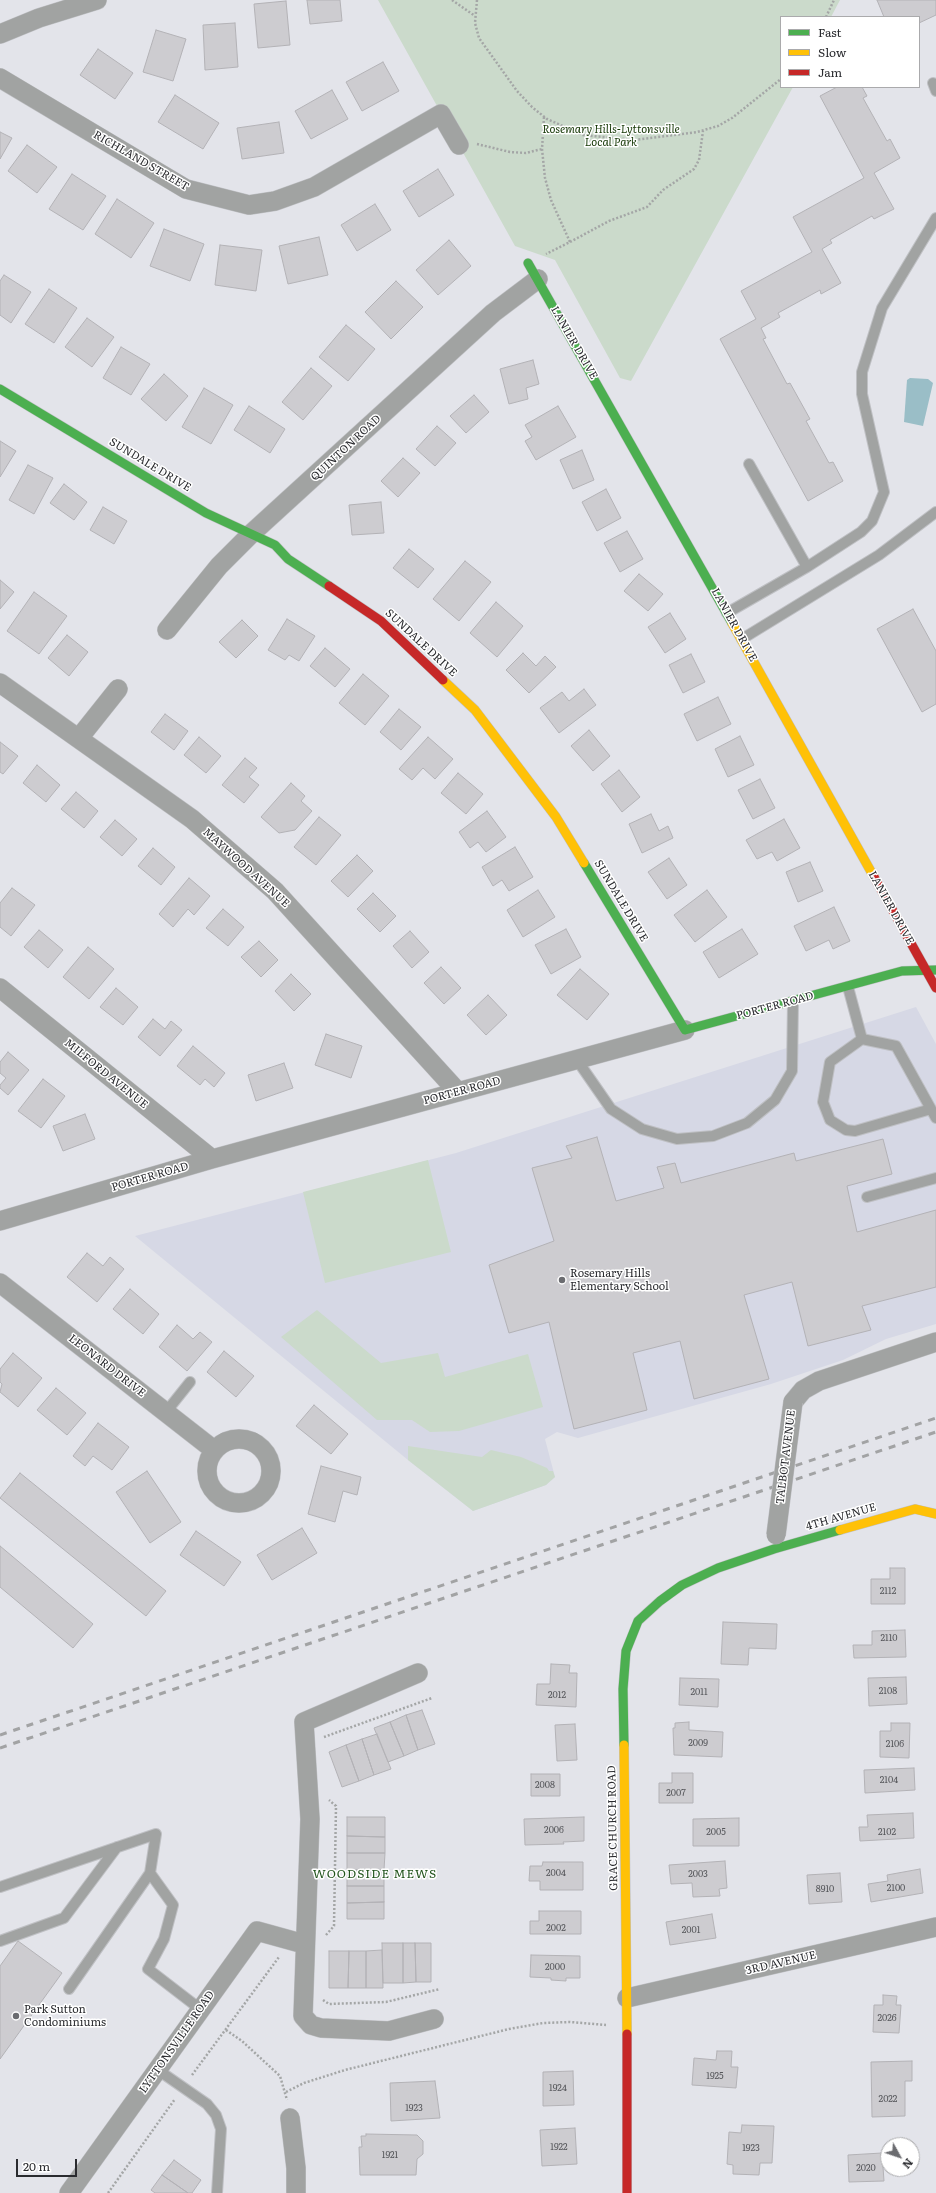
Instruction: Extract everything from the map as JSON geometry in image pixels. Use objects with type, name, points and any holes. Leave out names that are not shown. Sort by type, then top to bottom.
[{"type":"street","points":[[0,34],[38,18],[97,0]]},
{"type":"street","name":"RICHLAND STREET","points":[[0,78],[186,189],[249,205],[275,201],[314,186],[441,114],[459,146]]},
{"type":"street","name":"LANIER DRIVE","points":[[528,263],[742,639],[936,988]]},
{"type":"street","name":"QUINTON ROAD","points":[[167,630],[218,566],[493,313],[538,280]]},
{"type":"street","name":"SUNDALE DRIVE","points":[[0,389],[206,513],[275,545],[288,559],[381,621],[476,710],[556,817],[685,1030]]},
{"type":"street","name":"MAYWOOD AVENUE","points":[[0,683],[192,819],[275,891],[458,1092]]},
{"type":"street","points":[[79,738],[118,689]]},
{"type":"street","name":"PORTER ROAD","points":[[0,1221],[212,1159],[848,987],[902,971],[936,970]]},
{"type":"street","name":"MILFORD AVENUE","points":[[0,988],[212,1159]]},
{"type":"street","name":"LEONARD DRIVE","points":[[0,1283],[214,1450]]},
{"type":"street","name":"TALBOT AVENUE","points":[[775,1542],[793,1402],[802,1390],[819,1381],[936,1342]]},
{"type":"street","name":"4TH AVENUE","points":[[775,1542],[914,1509],[936,1514]]},
{"type":"street","name":"GRACE CHURCH ROAD","points":[[627,2193],[627,1998],[623,1689],[626,1651],[638,1621],[660,1601],[682,1585],[775,1542]]},
{"type":"street","points":[[418,1673],[304,1722],[310,1819],[304,1944],[303,2016],[311,2025],[322,2028],[389,2031],[434,2019]]},
{"type":"street","name":"3RD AVENUE","points":[[627,1998],[936,1927]]},
{"type":"street","name":"LYTTONSVILLE ROAD","points":[[69,2193],[257,1931],[304,1944]]},
{"type":"street","points":[[290,2118],[296,2168],[296,2193]]},
{"type":"lane","points":[[727,613],[807,567],[862,532],[872,521],[884,492],[862,394],[862,372],[882,308],[936,218]]},
{"type":"lane","points":[[749,464],[807,567]]},
{"type":"lane","points":[[742,639],[879,555],[936,512]]},
{"type":"lane","points":[[848,987],[862,1039]]},
{"type":"lane","points":[[577,1060],[611,1109],[642,1129],[677,1139],[713,1136],[748,1123],[775,1100],[792,1071],[793,1001]]},
{"type":"lane","points":[[862,1039],[896,1046],[933,1114],[855,1131],[846,1130],[830,1120],[823,1102],[830,1062],[862,1039]]},
{"type":"lane","points":[[867,1197],[936,1178]]},
{"type":"lane","points":[[166,1412],[190,1382]]},
{"type":"lane","points":[[0,1887],[156,1834],[150,1873],[69,1990]]},
{"type":"lane","points":[[0,1941],[64,1918],[117,1847]]},
{"type":"lane","points":[[150,1873],[173,1905],[164,1938],[148,1969],[200,2009]]},
{"type":"lane","points":[[158,2070],[207,2104],[216,2115],[221,2129],[217,2193]]},
{"type":"path","points":[[452,0],[476,16]]},
{"type":"path","points":[[477,0],[476,16],[479,38],[517,91],[544,117],[560,126],[583,135],[605,139],[634,140],[669,137],[703,131],[718,126],[732,118],[780,80]]},
{"type":"path","points":[[826,16],[834,0]]},
{"type":"path","points":[[544,117],[542,149],[545,178],[551,200],[570,242]]},
{"type":"path","points":[[528,263],[609,221],[647,208],[663,190],[694,169],[699,160],[703,131]]},
{"type":"path","points":[[459,146],[476,144],[496,150],[526,153],[542,149]]},
{"type":"path","points":[[319,1739],[432,1698]]},
{"type":"path","points":[[108,2193],[285,1948],[304,1944],[316,1946],[334,1926],[336,1806],[324,1795]]},
{"type":"path","points":[[320,1998],[329,2004],[386,2002],[440,1989]]},
{"type":"path","points":[[286,2092],[304,2083],[345,2070],[509,2029],[543,2023],[570,2022],[612,2025]]},
{"type":"path","points":[[226,2030],[242,2041],[280,2076],[286,2092],[290,2118]]},
{"type":"shaded area","name":"Rosemary Hills Elementary School","points":[[916,1007],[936,1044],[936,1324],[886,1339],[843,1360],[771,1384],[578,1438],[557,1432],[545,1439],[555,1477],[546,1485],[473,1511],[408,1460],[135,1236],[456,1153]]},
{"type":"green space","name":"Rosemary Hills-Lyttonsville Local Park","points":[[378,0],[840,0],[832,16],[780,16],[780,88],[792,88],[631,381],[620,378],[555,260],[515,246]]},
{"type":"green space","points":[[428,1160],[451,1252],[325,1283],[303,1192]]},
{"type":"green space","points":[[317,1310],[381,1363],[438,1353],[445,1377],[528,1354],[543,1407],[459,1431],[430,1432],[412,1420],[377,1420],[281,1337]]},
{"type":"green space","points":[[408,1446],[482,1457],[491,1450],[521,1457],[547,1468],[549,1471],[553,1471],[555,1477],[546,1485],[473,1511],[408,1460]]},
{"type":"water","points":[[910,378],[928,379],[933,383],[923,426],[904,422],[907,380]]},
{"type":"building","points":[[307,0],[340,0],[342,21],[310,24]]},
{"type":"building","points":[[877,0],[936,0],[936,15],[920,23],[920,16],[884,16]]},
{"type":"building","points":[[286,1],[290,45],[258,48],[254,4]]},
{"type":"building","points":[[235,23],[238,67],[205,70],[203,25]]},
{"type":"building","points":[[156,30],[186,39],[173,81],[143,72]]},
{"type":"building","points":[[98,49],[133,73],[115,99],[80,75]]},
{"type":"building","points":[[383,62],[399,91],[362,111],[346,82]]},
{"type":"building","points":[[835,88],[863,88],[867,96],[863,98],[887,141],[890,139],[900,158],[874,173],[894,209],[874,219],[872,216],[830,240],[832,243],[822,249],[841,283],[821,294],[820,290],[778,313],[780,317],[761,328],[766,338],[763,339],[787,384],[790,383],[810,419],[806,421],[829,463],[833,462],[843,481],[808,501],[720,339],[756,319],[741,291],[812,252],[793,217],[864,178],[820,96]]},
{"type":"building","points":[[332,90],[348,119],[311,139],[295,111]]},
{"type":"building","points":[[175,95],[219,123],[203,149],[158,122]]},
{"type":"building","points":[[279,122],[284,153],[242,159],[237,128]]},
{"type":"building","points":[[0,132],[12,138],[0,159]]},
{"type":"building","points":[[27,145],[57,167],[37,193],[8,171]]},
{"type":"building","points":[[438,169],[454,195],[419,217],[403,191]]},
{"type":"building","points":[[72,174],[106,196],[83,230],[49,209]]},
{"type":"building","points":[[117,199],[154,223],[131,258],[95,234]]},
{"type":"building","points":[[375,204],[391,230],[357,251],[341,225]]},
{"type":"building","points":[[164,229],[204,244],[190,281],[150,266]]},
{"type":"building","points":[[319,237],[328,275],[288,284],[279,246]]},
{"type":"building","points":[[449,240],[471,266],[438,295],[416,270]]},
{"type":"building","points":[[220,245],[262,250],[256,291],[215,285]]},
{"type":"building","points":[[4,275],[31,292],[11,323],[0,315],[0,281]]},
{"type":"building","points":[[396,281],[423,307],[391,339],[365,312]]},
{"type":"building","points":[[49,289],[77,308],[54,343],[25,324]]},
{"type":"building","points":[[87,318],[114,337],[92,367],[65,347]]},
{"type":"building","points":[[346,325],[375,349],[348,381],[319,357]]},
{"type":"building","points":[[121,347],[150,364],[131,395],[103,378]]},
{"type":"building","points":[[533,360],[539,384],[526,388],[528,399],[509,404],[500,369]]},
{"type":"building","points":[[311,368],[332,386],[303,420],[282,402]]},
{"type":"building","points":[[164,374],[188,396],[166,421],[141,399]]},
{"type":"building","points":[[204,388],[233,405],[211,444],[182,427]]},
{"type":"building","points":[[474,395],[489,412],[466,433],[450,416]]},
{"type":"building","points":[[249,406],[285,429],[270,453],[234,430]]},
{"type":"building","points":[[558,406],[576,437],[536,460],[525,441],[532,437],[525,425]]},
{"type":"building","points":[[437,426],[456,443],[435,466],[416,449]]},
{"type":"building","points":[[0,441],[16,451],[0,477]]},
{"type":"building","points":[[582,450],[594,480],[573,489],[560,460]]},
{"type":"building","points":[[403,458],[420,473],[398,497],[381,481]]},
{"type":"building","points":[[28,465],[53,478],[34,514],[9,500]]},
{"type":"building","points":[[64,484],[87,502],[74,520],[50,503]]},
{"type":"building","points":[[606,489],[621,518],[597,531],[582,502]]},
{"type":"building","points":[[381,502],[384,533],[352,535],[349,505]]},
{"type":"building","points":[[103,507],[127,521],[114,544],[90,530]]},
{"type":"building","points":[[627,531],[643,559],[620,572],[604,543]]},
{"type":"building","points":[[409,549],[434,569],[418,588],[393,568]]},
{"type":"building","points":[[465,561],[491,582],[459,621],[433,599]]},
{"type":"building","points":[[639,574],[663,594],[648,611],[624,591]]},
{"type":"building","points":[[0,580],[14,592],[0,609]]},
{"type":"building","points":[[34,592],[67,616],[39,654],[7,631]]},
{"type":"building","points":[[496,602],[523,626],[497,657],[470,633]]},
{"type":"building","points":[[913,609],[936,651],[936,704],[922,712],[877,629]]},
{"type":"building","points":[[670,613],[686,639],[665,653],[648,627]]},
{"type":"building","points":[[287,619],[315,636],[299,661],[289,655],[285,660],[268,650]]},
{"type":"building","points":[[242,620],[258,636],[236,658],[219,642]]},
{"type":"building","points":[[67,635],[88,652],[69,676],[48,658]]},
{"type":"building","points":[[325,648],[350,669],[335,687],[310,666]]},
{"type":"building","points":[[523,653],[536,666],[545,656],[556,667],[529,693],[506,670]]},
{"type":"building","points":[[691,654],[705,682],[683,693],[669,665]]},
{"type":"building","points":[[363,674],[389,696],[365,725],[339,703]]},
{"type":"building","points":[[584,689],[596,705],[559,733],[540,708],[562,692],[569,701]]},
{"type":"building","points":[[718,697],[731,724],[697,741],[684,714]]},
{"type":"building","points":[[399,709],[421,727],[401,750],[380,732]]},
{"type":"building","points":[[165,714],[188,731],[174,750],[151,732]]},
{"type":"building","points":[[589,730],[610,756],[593,771],[571,746]]},
{"type":"building","points":[[740,736],[754,765],[728,777],[715,749]]},
{"type":"building","points":[[199,737],[221,756],[206,773],[184,755]]},
{"type":"building","points":[[428,737],[453,759],[435,779],[423,768],[412,780],[399,769]]},
{"type":"building","points":[[0,742],[18,756],[3,774],[0,772]]},
{"type":"building","points":[[245,758],[257,768],[249,777],[259,785],[244,803],[222,785]]},
{"type":"building","points":[[37,765],[60,785],[46,802],[23,783]]},
{"type":"building","points":[[619,770],[640,797],[622,812],[601,784]]},
{"type":"building","points":[[458,773],[483,794],[466,814],[441,793]]},
{"type":"building","points":[[760,779],[775,808],[753,819],[738,790]]},
{"type":"building","points":[[291,783],[305,796],[301,801],[312,811],[295,830],[279,833],[261,817]]},
{"type":"building","points":[[76,792],[98,811],[84,828],[61,809]]},
{"type":"building","points":[[487,811],[506,837],[486,852],[478,842],[470,848],[459,832]]},
{"type":"building","points":[[651,814],[659,831],[668,826],[673,838],[642,853],[629,824]]},
{"type":"building","points":[[319,817],[341,835],[316,865],[294,847]]},
{"type":"building","points":[[784,819],[800,848],[777,861],[772,852],[757,859],[746,840]]},
{"type":"building","points":[[115,820],[137,839],[122,856],[100,837]]},
{"type":"building","points":[[515,847],[533,877],[509,891],[502,880],[493,886],[482,867]]},
{"type":"building","points":[[153,848],[175,867],[161,885],[138,866]]},
{"type":"building","points":[[357,855],[373,871],[348,897],[331,881]]},
{"type":"building","points":[[669,858],[687,885],[667,899],[648,872]]},
{"type":"building","points":[[810,862],[823,891],[798,902],[786,872]]},
{"type":"building","points":[[189,878],[210,896],[194,915],[188,909],[173,927],[159,914]]},
{"type":"building","points":[[12,888],[35,905],[11,936],[0,927],[0,903]]},
{"type":"building","points":[[538,890],[555,917],[523,937],[507,910]]},
{"type":"building","points":[[707,890],[727,917],[695,942],[674,915]]},
{"type":"building","points":[[373,893],[396,916],[380,932],[357,909]]},
{"type":"building","points":[[834,907],[850,941],[833,949],[829,940],[806,951],[794,926]]},
{"type":"building","points":[[223,909],[244,927],[228,946],[206,928]]},
{"type":"building","points":[[566,929],[581,957],[551,974],[535,945]]},
{"type":"building","points":[[742,929],[758,954],[719,978],[703,952]]},
{"type":"building","points":[[39,930],[63,950],[48,968],[24,947]]},
{"type":"building","points":[[410,931],[429,952],[412,968],[393,946]]},
{"type":"building","points":[[259,941],[278,960],[261,977],[241,957]]},
{"type":"building","points":[[88,947],[114,969],[89,999],[63,977]]},
{"type":"building","points":[[441,967],[461,988],[444,1004],[424,983]]},
{"type":"building","points":[[580,969],[609,994],[587,1020],[557,995]]},
{"type":"building","points":[[291,974],[311,994],[294,1011],[275,991]]},
{"type":"building","points":[[116,988],[138,1007],[123,1025],[100,1007]]},
{"type":"building","points":[[488,995],[507,1015],[486,1035],[467,1015]]},
{"type":"building","points":[[153,1019],[165,1029],[171,1021],[182,1030],[160,1056],[138,1037]]},
{"type":"building","points":[[326,1034],[362,1046],[351,1078],[315,1065]]},
{"type":"building","points":[[193,1046],[225,1073],[214,1087],[205,1079],[200,1085],[177,1066]]},
{"type":"building","points":[[8,1052],[29,1070],[8,1095],[0,1088],[0,1085],[6,1078],[0,1073],[0,1062]]},
{"type":"building","points":[[284,1063],[293,1088],[256,1101],[248,1075]]},
{"type":"building","points":[[43,1079],[65,1096],[41,1128],[18,1111]]},
{"type":"building","points":[[85,1114],[95,1139],[63,1151],[53,1126]]},
{"type":"building","name":"Rosemary Hills Elementary School","points":[[597,1137],[616,1201],[664,1188],[657,1167],[675,1163],[681,1183],[794,1153],[796,1161],[883,1139],[892,1174],[847,1186],[857,1232],[936,1210],[936,1287],[862,1306],[871,1330],[808,1346],[792,1282],[744,1295],[769,1379],[694,1399],[680,1341],[633,1353],[647,1410],[574,1429],[549,1322],[509,1333],[489,1265],[554,1241],[532,1168],[572,1158],[566,1146]]},
{"type":"building","points":[[87,1253],[103,1266],[110,1257],[124,1269],[97,1302],[67,1277]]},
{"type":"building","points":[[130,1289],[159,1314],[143,1334],[113,1309]]},
{"type":"building","points":[[177,1325],[193,1339],[200,1332],[212,1342],[187,1371],[159,1347]]},
{"type":"building","points":[[224,1351],[254,1376],[236,1397],[207,1372]]},
{"type":"building","points":[[13,1353],[42,1378],[18,1407],[0,1392],[2,1384],[0,1382],[0,1369]]},
{"type":"building","points":[[56,1388],[86,1413],[67,1435],[37,1410]]},
{"type":"building","points":[[314,1405],[348,1434],[331,1454],[296,1426]]},
{"type":"building","points":[[98,1423],[129,1447],[112,1470],[93,1456],[85,1466],[73,1456]]},
{"type":"building","points":[[321,1466],[361,1477],[357,1495],[343,1491],[335,1522],[308,1514]]},
{"type":"building","points":[[147,1471],[181,1522],[150,1543],[116,1492]]},
{"type":"building","points":[[20,1473],[166,1591],[146,1616],[0,1498]]},
{"type":"building","points":[[302,1528],[317,1553],[272,1580],[257,1555]]},
{"type":"building","points":[[196,1531],[241,1562],[224,1586],[180,1555]]},
{"type":"building","points":[[0,1546],[93,1624],[73,1648],[0,1587]]},
{"type":"building","points":[[890,1568],[905,1568],[905,1604],[871,1604],[871,1579],[890,1579]]},
{"type":"building","points":[[723,1622],[777,1624],[776,1649],[749,1648],[748,1665],[721,1664]]},
{"type":"building","points":[[905,1630],[906,1657],[854,1658],[853,1645],[872,1645],[872,1631]]},
{"type":"building","points":[[551,1664],[570,1665],[569,1673],[577,1673],[576,1707],[536,1705],[537,1684],[550,1684]]},
{"type":"building","points":[[906,1677],[907,1704],[869,1706],[868,1678]]},
{"type":"building","points":[[680,1678],[719,1679],[718,1707],[679,1705]]},
{"type":"building","points":[[422,1710],[435,1744],[418,1750],[406,1715]]},
{"type":"building","points":[[406,1715],[418,1750],[404,1756],[390,1722]]},
{"type":"building","points":[[390,1722],[404,1756],[388,1762],[374,1728]]},
{"type":"building","points":[[689,1722],[689,1730],[723,1732],[722,1757],[674,1755],[673,1728],[675,1728],[675,1723]]},
{"type":"building","points":[[891,1723],[910,1723],[909,1758],[880,1757],[880,1731],[891,1731]]},
{"type":"building","points":[[575,1724],[577,1760],[557,1761],[555,1725]]},
{"type":"building","points":[[377,1734],[391,1769],[374,1775],[362,1739]]},
{"type":"building","points":[[362,1739],[374,1775],[359,1781],[346,1745]]},
{"type":"building","points":[[346,1745],[359,1781],[342,1787],[329,1752]]},
{"type":"building","points":[[914,1768],[915,1790],[865,1793],[864,1770]]},
{"type":"building","points":[[672,1773],[693,1773],[693,1803],[659,1803],[659,1783],[672,1783]]},
{"type":"building","points":[[531,1774],[560,1774],[560,1796],[531,1796]]},
{"type":"building","points":[[913,1813],[914,1838],[860,1841],[859,1827],[868,1827],[867,1815]]},
{"type":"building","points":[[347,1817],[385,1817],[385,1837],[347,1836]]},
{"type":"building","points":[[584,1817],[584,1841],[563,1842],[564,1844],[525,1845],[524,1819]]},
{"type":"building","points":[[739,1818],[739,1846],[693,1846],[693,1819]]},
{"type":"building","points":[[347,1836],[385,1837],[385,1853],[347,1853]]},
{"type":"building","points":[[347,1853],[385,1853],[384,1870],[347,1870]]},
{"type":"building","points":[[725,1861],[727,1888],[719,1889],[720,1896],[693,1897],[692,1883],[671,1884],[669,1865]]},
{"type":"building","points":[[543,1862],[583,1862],[583,1890],[540,1890],[540,1881],[529,1881],[530,1866],[542,1866]]},
{"type":"building","points":[[920,1869],[923,1893],[871,1902],[868,1884],[888,1881],[887,1875]]},
{"type":"building","points":[[347,1870],[384,1870],[384,1886],[347,1886]]},
{"type":"building","points":[[840,1873],[842,1902],[809,1904],[807,1875]]},
{"type":"building","points":[[347,1886],[384,1886],[384,1902],[347,1903]]},
{"type":"building","points":[[384,1902],[384,1919],[347,1919],[347,1903]]},
{"type":"building","points":[[539,1911],[581,1911],[581,1934],[530,1934],[530,1921],[539,1921]]},
{"type":"building","points":[[712,1914],[716,1938],[670,1945],[666,1922]]},
{"type":"building","name":"Park Sutton Condominiums","points":[[18,1941],[62,1973],[0,2059],[0,1966]]},
{"type":"building","points":[[382,1943],[403,1943],[403,1983],[383,1983]]},
{"type":"building","points":[[403,1943],[415,1943],[416,1982],[403,1983]]},
{"type":"building","points":[[415,1943],[431,1943],[431,1982],[416,1982]]},
{"type":"building","points":[[382,1950],[383,1988],[366,1988],[366,1951]]},
{"type":"building","points":[[329,1951],[349,1951],[348,1988],[329,1988]]},
{"type":"building","points":[[349,1951],[366,1951],[366,1988],[348,1988]]},
{"type":"building","points":[[531,1955],[580,1956],[580,1978],[566,1978],[566,1981],[551,1980],[551,1978],[530,1977]]},
{"type":"building","points":[[883,1995],[897,1996],[896,2005],[901,2005],[899,2033],[873,2032],[874,2005],[883,2005]]},
{"type":"building","points":[[717,2051],[732,2051],[731,2067],[738,2067],[736,2088],[692,2085],[694,2058],[716,2060]]},
{"type":"building","points":[[912,2061],[912,2081],[905,2081],[905,2116],[872,2117],[871,2062]]},
{"type":"building","points":[[573,2071],[574,2105],[543,2106],[543,2072]]},
{"type":"building","points":[[435,2081],[440,2118],[391,2121],[390,2083]]},
{"type":"building","points":[[742,2125],[774,2126],[772,2163],[760,2163],[759,2175],[733,2174],[733,2165],[727,2164],[729,2132],[741,2133]]},
{"type":"building","points":[[575,2128],[577,2164],[542,2166],[540,2130]]},
{"type":"building","points":[[366,2134],[417,2135],[423,2141],[423,2154],[417,2159],[416,2175],[360,2175],[359,2147],[362,2147],[361,2136],[366,2136]]},
{"type":"building","points":[[880,2153],[880,2177],[884,2177],[884,2181],[849,2182],[848,2155]]},
{"type":"building","points":[[174,2160],[201,2180],[192,2193],[188,2193],[162,2175]]},
{"type":"building","points":[[162,2175],[188,2193],[155,2193],[151,2190]]},
{"type":"railway","points":[[0,1735],[936,1418]]},
{"type":"railway","points":[[0,1748],[936,1432]]},
{"type":"traffic: fast","points":[[528,263],[732,623]]},
{"type":"traffic: fast","points":[[0,389],[206,513],[275,545],[288,559],[329,586]]},
{"type":"traffic: fast","points":[[584,863],[685,1030],[902,971],[936,970]]},
{"type":"traffic: fast","points":[[624,1745],[623,1689],[626,1651],[638,1621],[660,1601],[682,1585],[718,1568],[774,1549],[840,1530]]},
{"type":"traffic: slow","points":[[732,623],[874,877]]},
{"type":"traffic: slow","points":[[443,680],[475,710],[556,817],[584,863]]},
{"type":"traffic: slow","points":[[840,1530],[915,1509],[936,1514]]},
{"type":"traffic: slow","points":[[624,1745],[627,2034]]},
{"type":"traffic: jam","points":[[329,586],[381,621],[443,680]]},
{"type":"traffic: jam","points":[[874,877],[936,988]]},
{"type":"traffic: jam","points":[[627,2034],[627,2193]]},
{"type":"place","name":"Rosemary Hills Elementary School","points":[[562,1280]]},
{"type":"place","name":"Park Sutton Condominiums","points":[[16,2016]]},
{"type":"district","name":"WOODSIDE MEWS","points":[[375,1874]]}]
